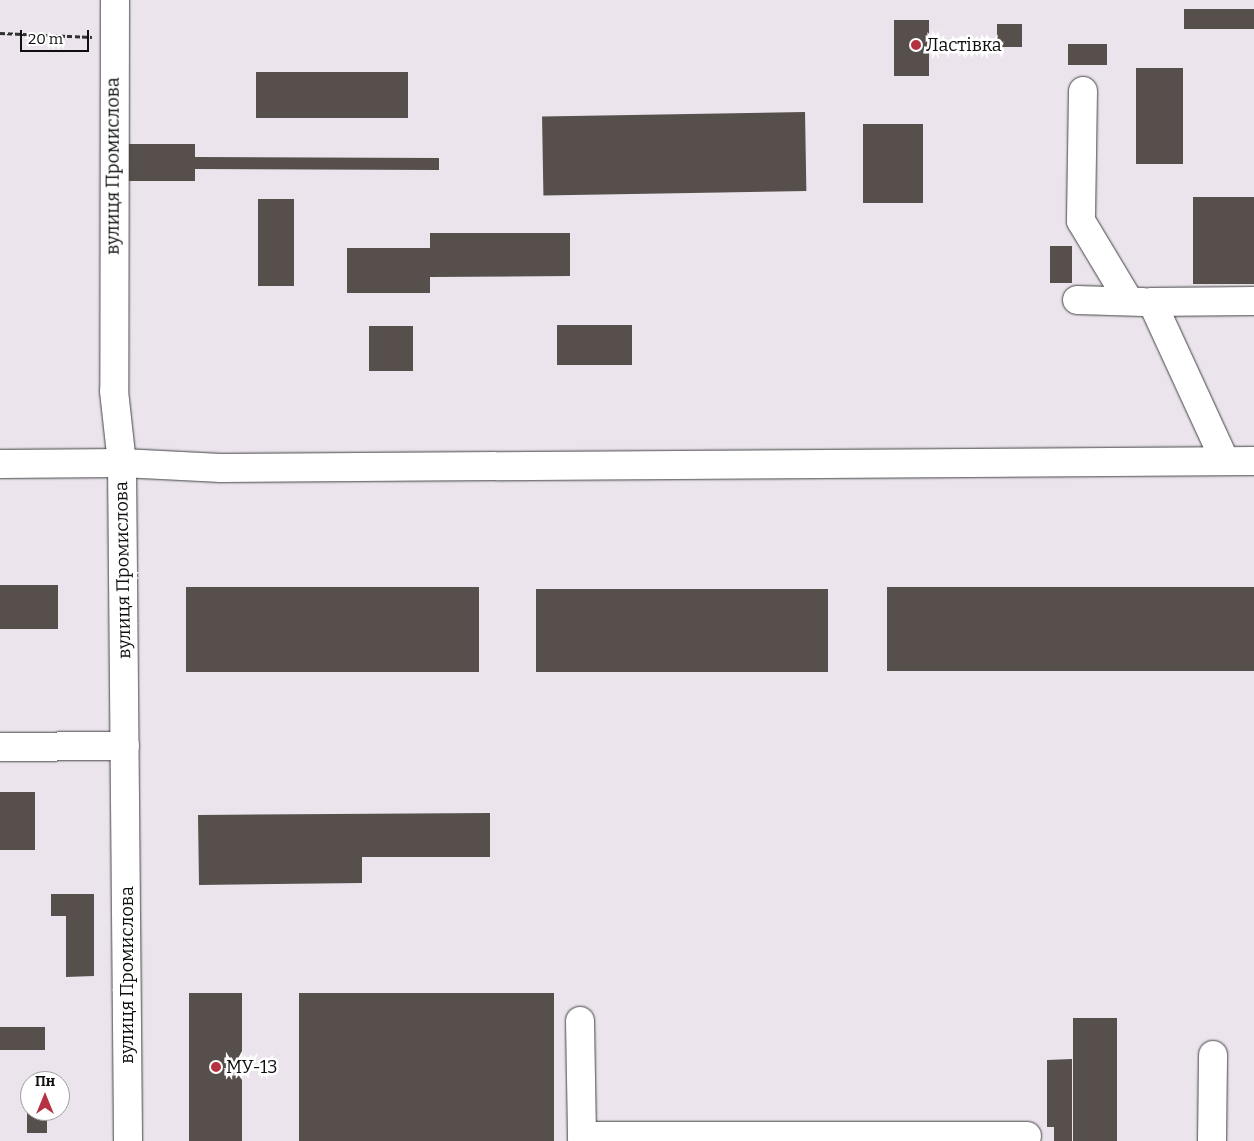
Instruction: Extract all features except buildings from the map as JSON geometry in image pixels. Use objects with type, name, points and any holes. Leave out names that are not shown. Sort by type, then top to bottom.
[{"type":"street","name":"вулиця Промислова","points":[[115,0],[112,37],[114,391],[122,463],[128,1141]]},
{"type":"street","points":[[1083,91],[1081,221],[1140,302],[1225,461]]},
{"type":"street","points":[[1077,300],[1140,302],[1254,301]]},
{"type":"street","points":[[0,464],[122,463],[221,468],[1254,461]]},
{"type":"street","points":[[0,747],[125,746]]},
{"type":"street","points":[[580,1021],[582,1139],[1027,1136]]},
{"type":"street","points":[[1212,1141],[1213,1055]]},
{"type":"path","points":[[0,33],[112,37]]},
{"type":"shaded area","points":[[0,0],[1254,0],[1254,1141],[0,1141]]},
{"type":"place","name":"Ластівка","points":[[916,45]]},
{"type":"place","name":"МУ-13","points":[[216,1067]]}]
